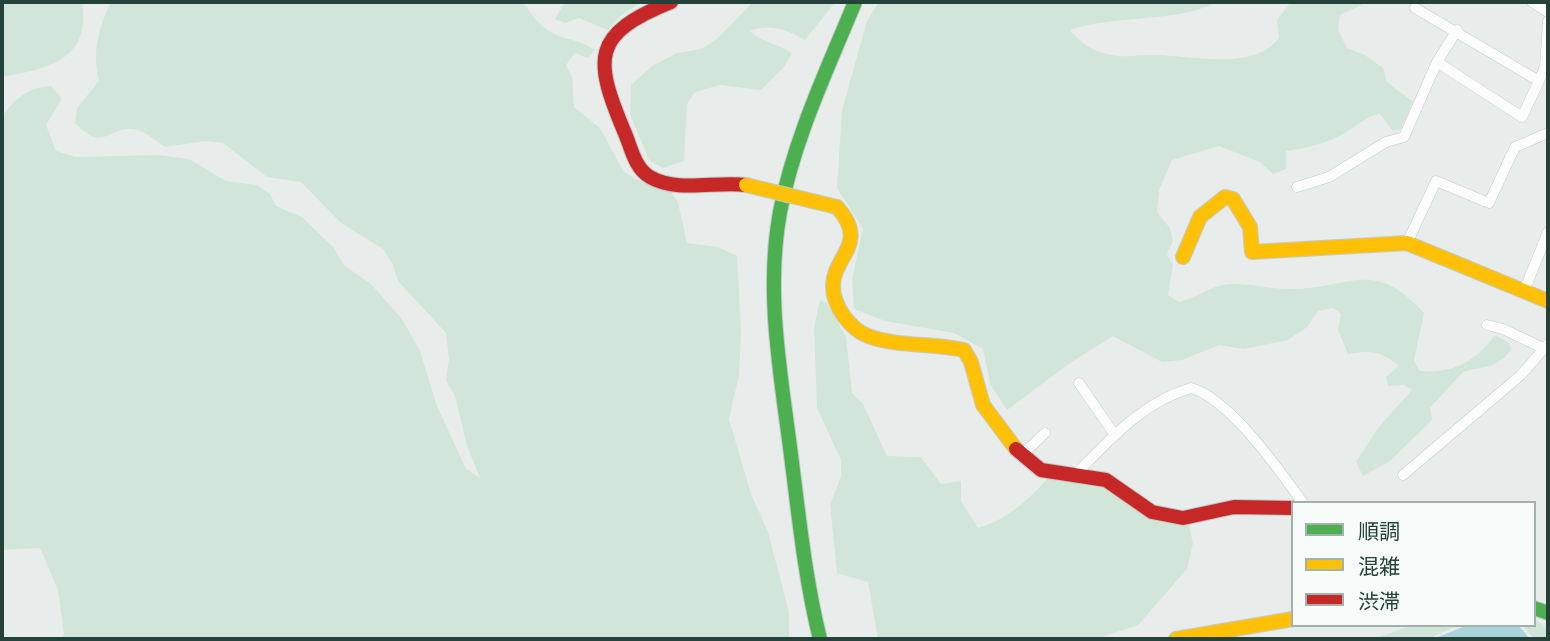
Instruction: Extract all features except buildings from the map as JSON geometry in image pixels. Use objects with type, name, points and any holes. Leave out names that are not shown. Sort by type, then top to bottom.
[{"type":"street","points":[[671,2],[641,13],[616,34],[603,64],[609,97],[638,167],[648,177],[664,184],[726,180],[837,207],[846,215],[851,228],[848,250],[833,285],[843,318],[853,329],[869,338],[964,350],[971,362],[983,405],[1021,456],[1041,470],[1106,480],[1152,512],[1183,518],[1234,507],[1291,508]]},
{"type":"street","points":[[820,639],[809,590],[775,328],[774,259],[781,210],[800,143],[855,2]]},
{"type":"street","points":[[1532,2],[1548,12]]},
{"type":"street","points":[[1415,8],[1457,30],[1539,81]]},
{"type":"street","points":[[1437,62],[1521,117],[1545,67],[1548,21]]},
{"type":"street","points":[[1297,187],[1329,177],[1385,142],[1404,137],[1437,62],[1457,30]]},
{"type":"street","points":[[1407,243],[1436,181],[1489,203],[1515,147],[1548,133]]},
{"type":"street","points":[[1183,257],[1200,217],[1225,197],[1233,198],[1250,227],[1252,253],[1407,243],[1548,301]]},
{"type":"street","points":[[1524,291],[1548,232]]},
{"type":"street","points":[[1404,475],[1521,374],[1547,346],[1487,325]]},
{"type":"street","points":[[1079,383],[1114,434]]},
{"type":"street","points":[[1073,477],[1129,420],[1176,392],[1191,388],[1214,399],[1272,460],[1302,501]]},
{"type":"street","points":[[1021,456],[1045,433]]},
{"type":"street","points":[[1176,639],[1251,633],[1291,620]]},
{"type":"green space","points":[[2,2],[82,2],[83,22],[80,37],[73,49],[50,65],[2,77]]},
{"type":"green space","points":[[111,2],[523,2],[536,20],[549,31],[595,50],[588,58],[575,53],[566,65],[572,77],[574,107],[600,128],[624,172],[638,180],[668,188],[678,202],[687,243],[718,247],[737,256],[741,330],[739,375],[729,419],[751,494],[768,532],[789,612],[789,639],[62,639],[64,634],[58,590],[40,548],[2,550],[2,117],[11,105],[35,89],[51,86],[62,99],[46,125],[56,151],[76,157],[159,155],[189,159],[226,181],[257,185],[270,194],[276,206],[302,217],[333,247],[345,266],[371,284],[402,319],[420,351],[437,406],[466,469],[480,478],[467,446],[455,396],[446,381],[449,359],[446,333],[398,281],[393,265],[383,249],[341,223],[301,182],[267,177],[223,143],[205,141],[165,147],[135,129],[121,130],[98,138],[75,123],[77,108],[99,81],[96,61],[98,41]]},
{"type":"green space","points":[[565,2],[641,2],[619,17],[608,30],[579,18],[565,23],[555,19]]},
{"type":"green space","points":[[753,2],[833,2],[833,5],[805,40],[778,29],[750,31],[792,53],[784,67],[761,90],[720,85],[695,92],[687,104],[684,161],[663,168],[649,160],[630,114],[631,85],[652,66],[677,53],[701,49],[718,38]]},
{"type":"green space","points":[[879,2],[1218,2],[1182,13],[1107,22],[1070,30],[1087,46],[1107,54],[1221,59],[1254,55],[1268,48],[1279,38],[1277,20],[1291,2],[1368,2],[1340,15],[1338,30],[1347,48],[1365,55],[1383,68],[1387,82],[1413,102],[1400,130],[1392,130],[1380,114],[1375,115],[1331,140],[1286,151],[1286,169],[1273,174],[1260,162],[1219,146],[1172,160],[1159,190],[1157,212],[1170,228],[1173,241],[1167,254],[1173,265],[1168,295],[1179,302],[1227,284],[1289,289],[1359,280],[1374,281],[1389,285],[1424,313],[1414,361],[1420,371],[1443,370],[1463,364],[1480,352],[1495,335],[1509,343],[1511,350],[1495,364],[1463,372],[1430,408],[1432,420],[1390,461],[1363,476],[1356,462],[1378,428],[1412,390],[1404,385],[1388,386],[1386,377],[1399,366],[1387,357],[1369,352],[1348,354],[1338,330],[1341,314],[1333,308],[1318,311],[1307,327],[1288,340],[1244,349],[1219,345],[1182,360],[1162,362],[1113,336],[1070,363],[1007,410],[990,384],[983,349],[954,333],[885,321],[854,309],[852,279],[863,229],[837,188],[842,110],[867,21]]},
{"type":"green space","points":[[820,300],[827,303],[846,337],[852,393],[863,404],[887,456],[921,457],[941,484],[961,481],[961,501],[978,528],[999,520],[1016,508],[1048,478],[1101,481],[1119,495],[1189,526],[1193,543],[1187,569],[1138,625],[1096,639],[878,639],[868,582],[837,573],[830,504],[841,477],[841,460],[817,408],[814,328]]},
{"type":"green space","points":[[1536,619],[1548,629],[1548,639],[1534,639],[1524,627],[1536,627]]},
{"type":"green space","points":[[1407,627],[1455,627],[1428,639],[1373,639]]},
{"type":"water","points":[[1463,627],[1520,627],[1530,639],[1433,639]]},
{"type":"traffic: fast","points":[[820,639],[806,571],[783,395],[776,334],[774,273],[780,212],[794,158],[812,105],[855,2]]},
{"type":"traffic: fast","points":[[1536,609],[1548,613]]},
{"type":"traffic: slow","points":[[746,185],[837,207]]},
{"type":"traffic: slow","points":[[1183,257],[1200,217],[1225,197],[1233,199],[1250,227],[1252,252],[1407,243],[1548,301]]},
{"type":"traffic: slow","points":[[837,207],[850,231],[850,240],[838,266],[833,286],[836,301],[844,316],[855,328],[868,336],[964,350],[971,362],[983,405],[1016,449]]},
{"type":"traffic: slow","points":[[1176,639],[1291,619]]},
{"type":"traffic: jam","points":[[671,2],[626,26],[613,38],[606,52],[607,85],[634,156],[645,173],[661,182],[684,186],[746,185]]},
{"type":"traffic: jam","points":[[1016,449],[1041,470],[1106,480],[1152,512],[1183,518],[1234,507],[1291,508]]}]
